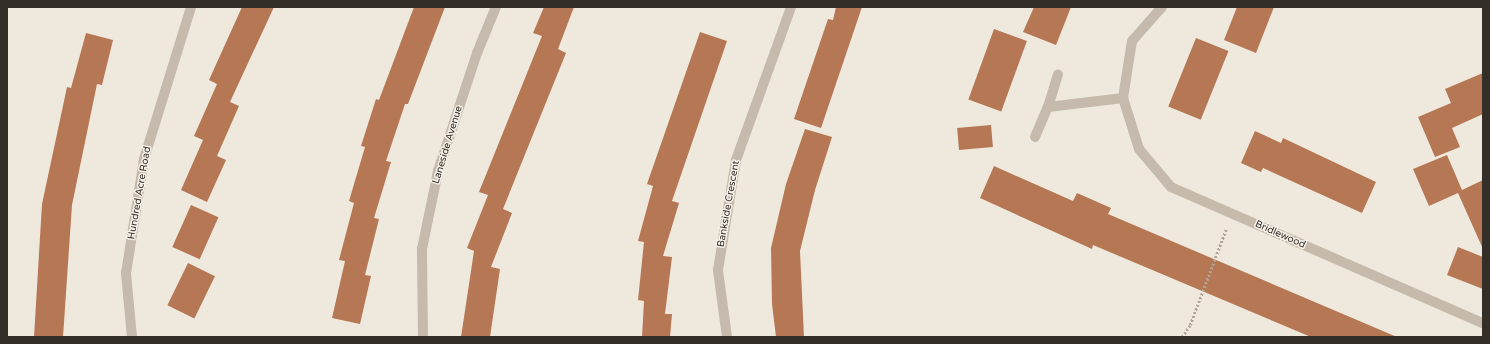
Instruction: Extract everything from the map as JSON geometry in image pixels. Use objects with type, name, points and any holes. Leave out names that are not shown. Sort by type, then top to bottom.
[{"type":"street","name":"Hundred Acre Road","points":[[132,337],[126,273],[144,159],[192,7]]},
{"type":"street","name":"Laneside Avenue","points":[[423,337],[422,249],[438,171],[477,53],[496,7]]},
{"type":"street","name":"Bankside Crescent","points":[[727,337],[718,270],[736,160],[790,7]]},
{"type":"street","name":"Bridlewood","points":[[1162,7],[1132,41],[1123,98],[1139,149],[1171,187],[1483,323]]},
{"type":"street","points":[[1035,137],[1048,108],[1058,75]]},
{"type":"street","points":[[1048,108],[1123,98]]},
{"type":"path","points":[[1182,337],[1190,325],[1232,214]]},
{"type":"building","points":[[242,7],[274,7],[230,102],[239,106],[217,156],[226,160],[207,202],[181,190],[203,140],[194,136],[217,84],[209,80]]},
{"type":"building","points":[[414,7],[445,7],[408,104],[405,104],[386,161],[391,162],[374,218],[379,219],[365,275],[371,276],[360,324],[332,318],[345,261],[339,260],[354,203],[349,201],[365,147],[361,146],[376,99],[379,100]]},
{"type":"building","points":[[544,7],[574,7],[558,49],[566,53],[503,209],[512,213],[491,267],[500,269],[490,337],[461,337],[474,251],[467,248],[488,195],[479,192],[542,36],[533,33]]},
{"type":"building","points":[[836,7],[862,7],[821,128],[794,119],[828,19],[833,20]]},
{"type":"building","points":[[1034,7],[1071,7],[1056,45],[1023,32]]},
{"type":"building","points":[[1237,7],[1274,7],[1256,53],[1224,40]]},
{"type":"building","points":[[994,29],[1027,41],[1001,111],[968,99]]},
{"type":"building","points":[[700,32],[727,41],[672,201],[679,203],[663,256],[672,257],[665,314],[672,314],[670,337],[642,337],[644,301],[638,300],[644,242],[638,241],[653,186],[647,184]]},
{"type":"building","points":[[86,33],[113,40],[102,85],[97,84],[72,205],[63,337],[34,337],[42,204],[67,87],[71,88]]},
{"type":"building","points":[[1196,38],[1228,51],[1201,120],[1168,107]]},
{"type":"building","points":[[1483,73],[1483,114],[1452,128],[1460,147],[1435,157],[1418,117],[1451,103],[1445,89]]},
{"type":"building","points":[[991,125],[993,147],[959,150],[957,128]]},
{"type":"building","points":[[805,129],[832,137],[815,190],[800,251],[804,337],[776,337],[772,304],[771,248],[786,184]]},
{"type":"building","points":[[1255,131],[1281,143],[1283,138],[1376,182],[1362,213],[1263,168],[1261,172],[1241,163]]},
{"type":"building","points":[[1447,155],[1462,190],[1483,180],[1483,249],[1458,193],[1429,206],[1413,169]]},
{"type":"building","points":[[994,166],[1073,201],[1077,193],[1111,208],[1108,214],[1397,337],[1311,337],[1093,245],[1092,249],[980,198]]},
{"type":"building","points":[[191,205],[218,217],[200,259],[172,247]]},
{"type":"building","points":[[1458,247],[1483,257],[1483,289],[1447,275]]},
{"type":"building","points":[[188,263],[215,276],[194,318],[167,305]]}]
